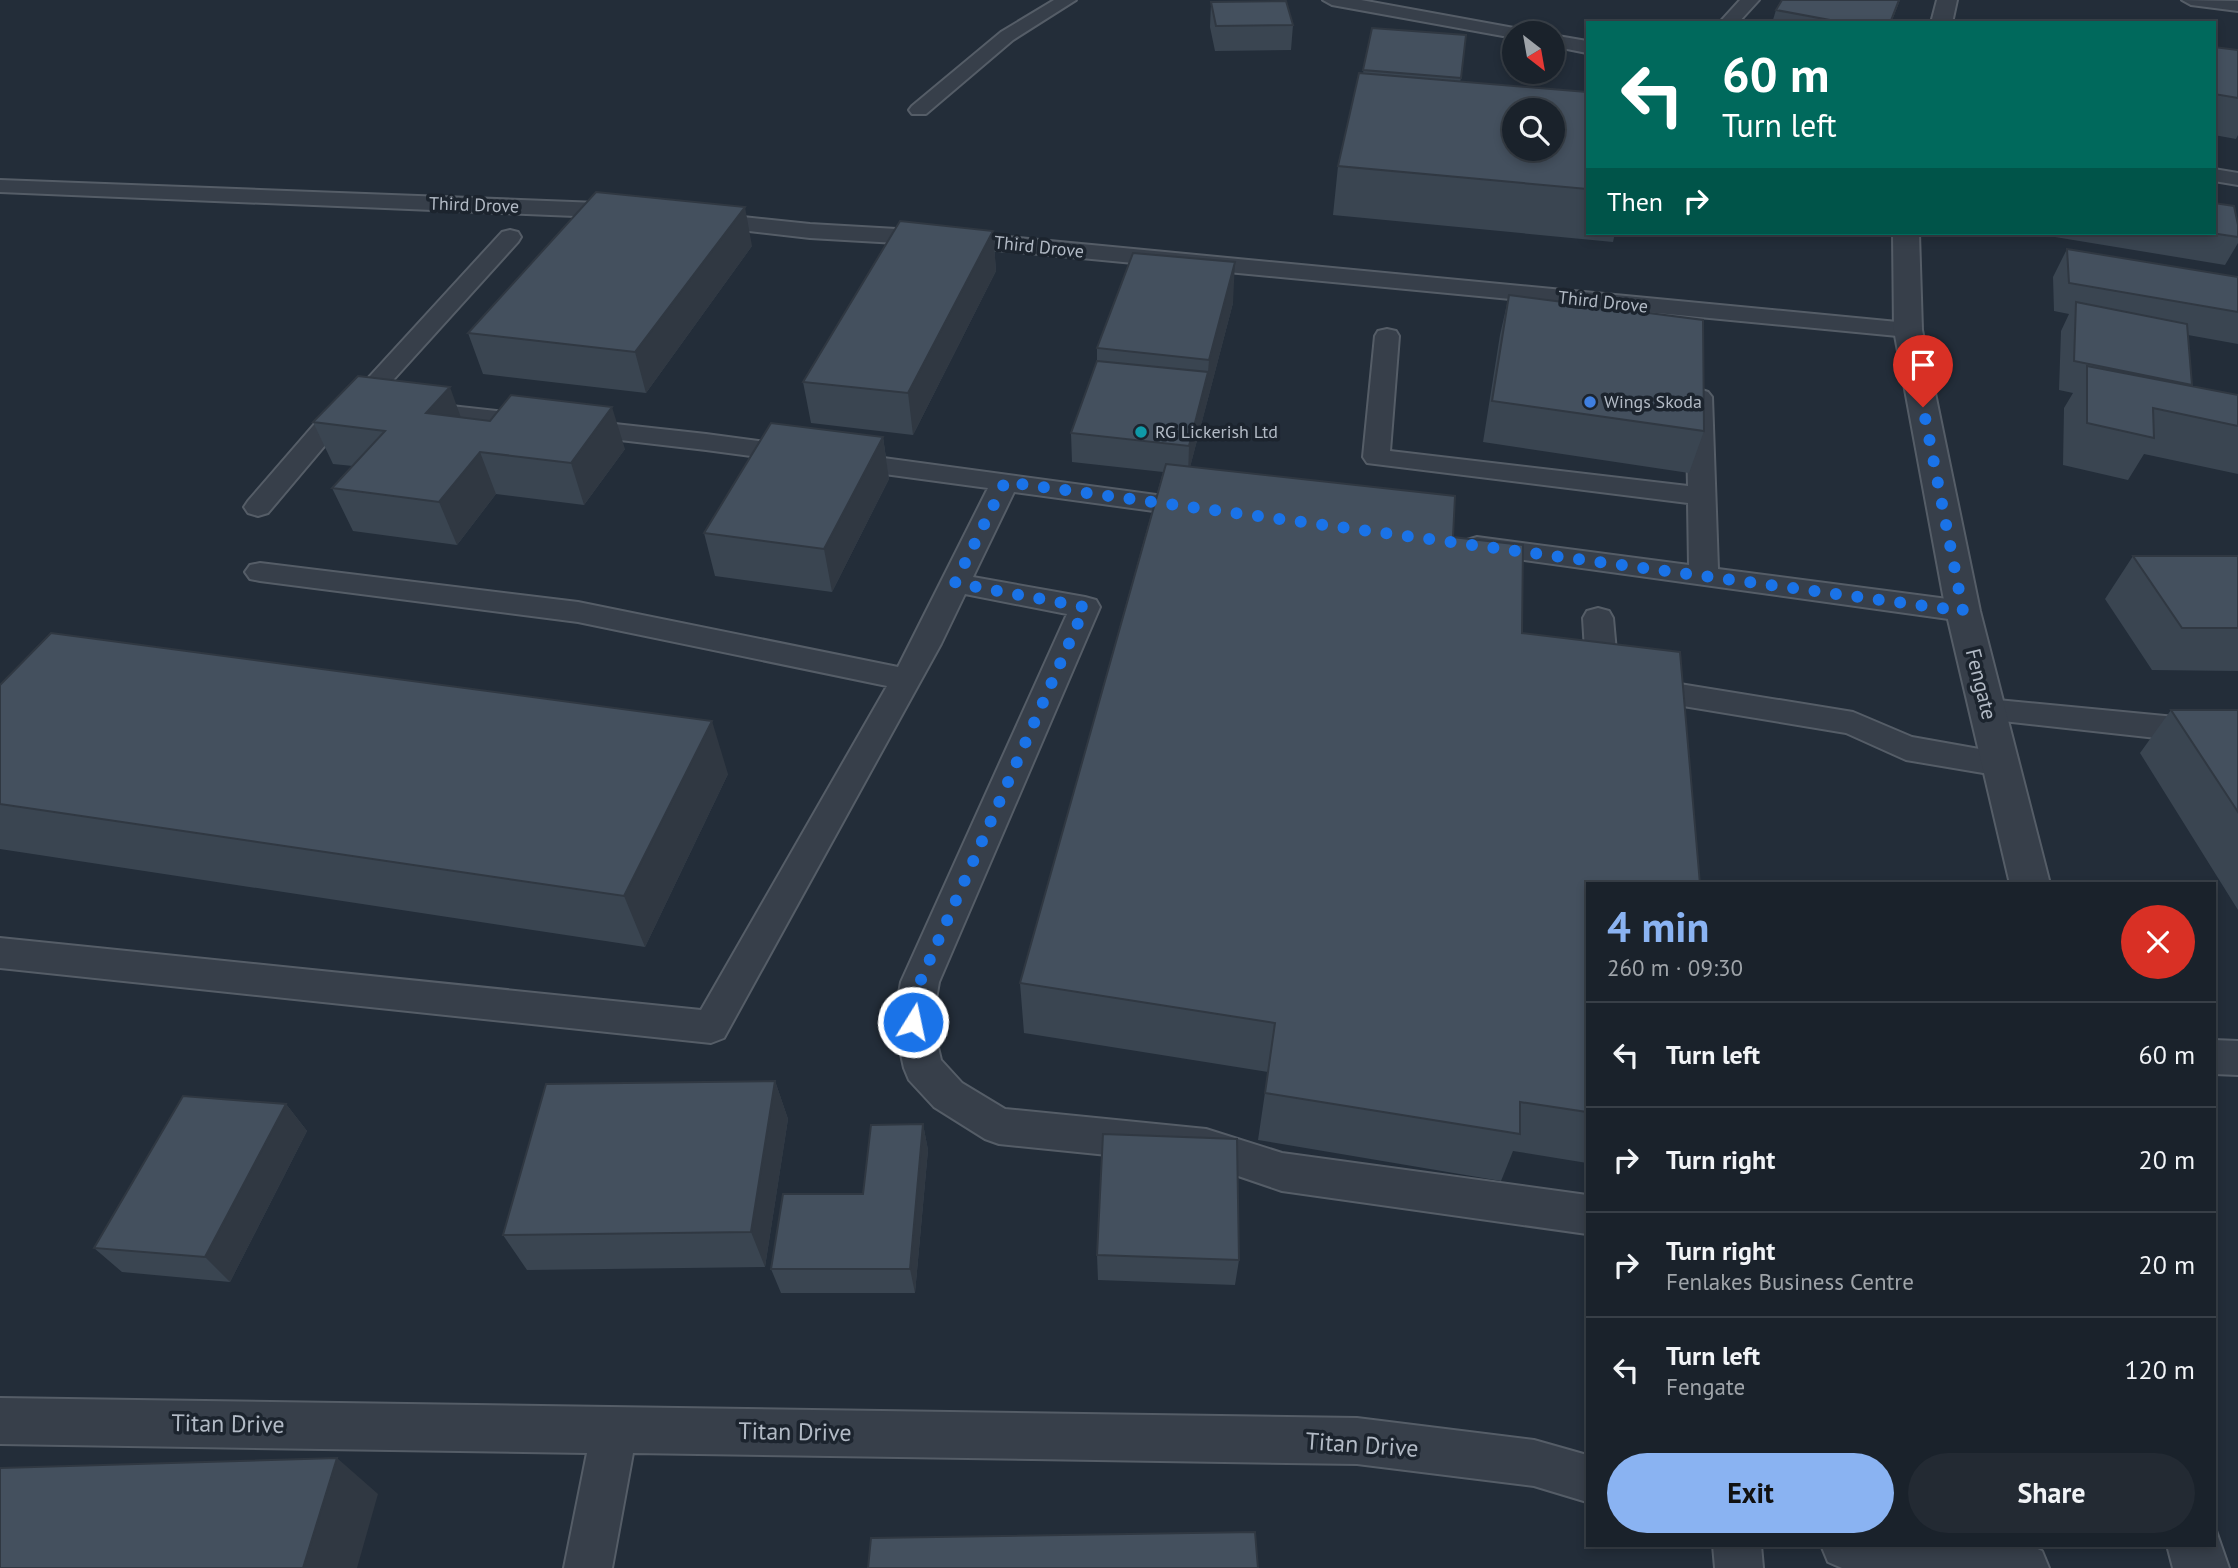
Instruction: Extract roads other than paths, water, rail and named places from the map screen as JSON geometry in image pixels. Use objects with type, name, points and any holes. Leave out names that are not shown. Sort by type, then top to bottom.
[{"type":"street","points":[[1942,21],[1948,0]]},
{"type":"street","name":"Fengate","points":[[1906,235],[1908,330],[1963,611],[2030,882]]},
{"type":"street","points":[[2196,1547],[2201,1568]]},
{"type":"lane","points":[[919,110],[1007,36],[1067,0]]},
{"type":"lane","points":[[1332,0],[1502,31]]},
{"type":"lane","points":[[1730,21],[1750,0]]},
{"type":"lane","points":[[2191,0],[2238,6]]},
{"type":"lane","points":[[1565,43],[1586,47]]},
{"type":"lane","points":[[2216,175],[2238,178]]},
{"type":"lane","name":"Third Drove","points":[[0,186],[639,213]]},
{"type":"lane","name":"Third Drove","points":[[679,217],[810,231],[966,240],[1908,330]]},
{"type":"lane","points":[[258,507],[334,418],[358,404],[510,237]]},
{"type":"lane","points":[[1387,336],[1376,457],[1701,496]]},
{"type":"lane","points":[[1698,375],[1703,576]]},
{"type":"lane","points":[[358,404],[706,442],[1226,512]]},
{"type":"lane","points":[[0,953],[712,1027],[906,679],[1005,482]]},
{"type":"lane","points":[[1445,542],[1963,611]]},
{"type":"lane","points":[[260,572],[578,612],[906,679]]},
{"type":"lane","points":[[955,583],[1085,607],[920,982],[913,1022],[923,1068],[948,1095],[999,1126],[1206,1147],[1282,1172],[1586,1215]]},
{"type":"lane","points":[[1598,618],[1603,683],[1853,723],[1906,748],[2001,764]]},
{"type":"lane","points":[[1987,710],[2238,735]]},
{"type":"lane","points":[[2216,1058],[2238,1058]]},
{"type":"lane","name":"Titan Drive","points":[[0,1421],[1357,1441],[1534,1463],[1586,1479]]},
{"type":"lane","points":[[588,1568],[598,1502],[615,1430]]},
{"type":"lane","points":[[1737,1547],[1740,1568]]},
{"type":"lane","points":[[1861,1547],[2025,1568]]},
{"type":"place","name":"Wings Skoda","points":[[1590,402]]},
{"type":"place","name":"RG Lickerish Ltd","points":[[1141,432]]}]
